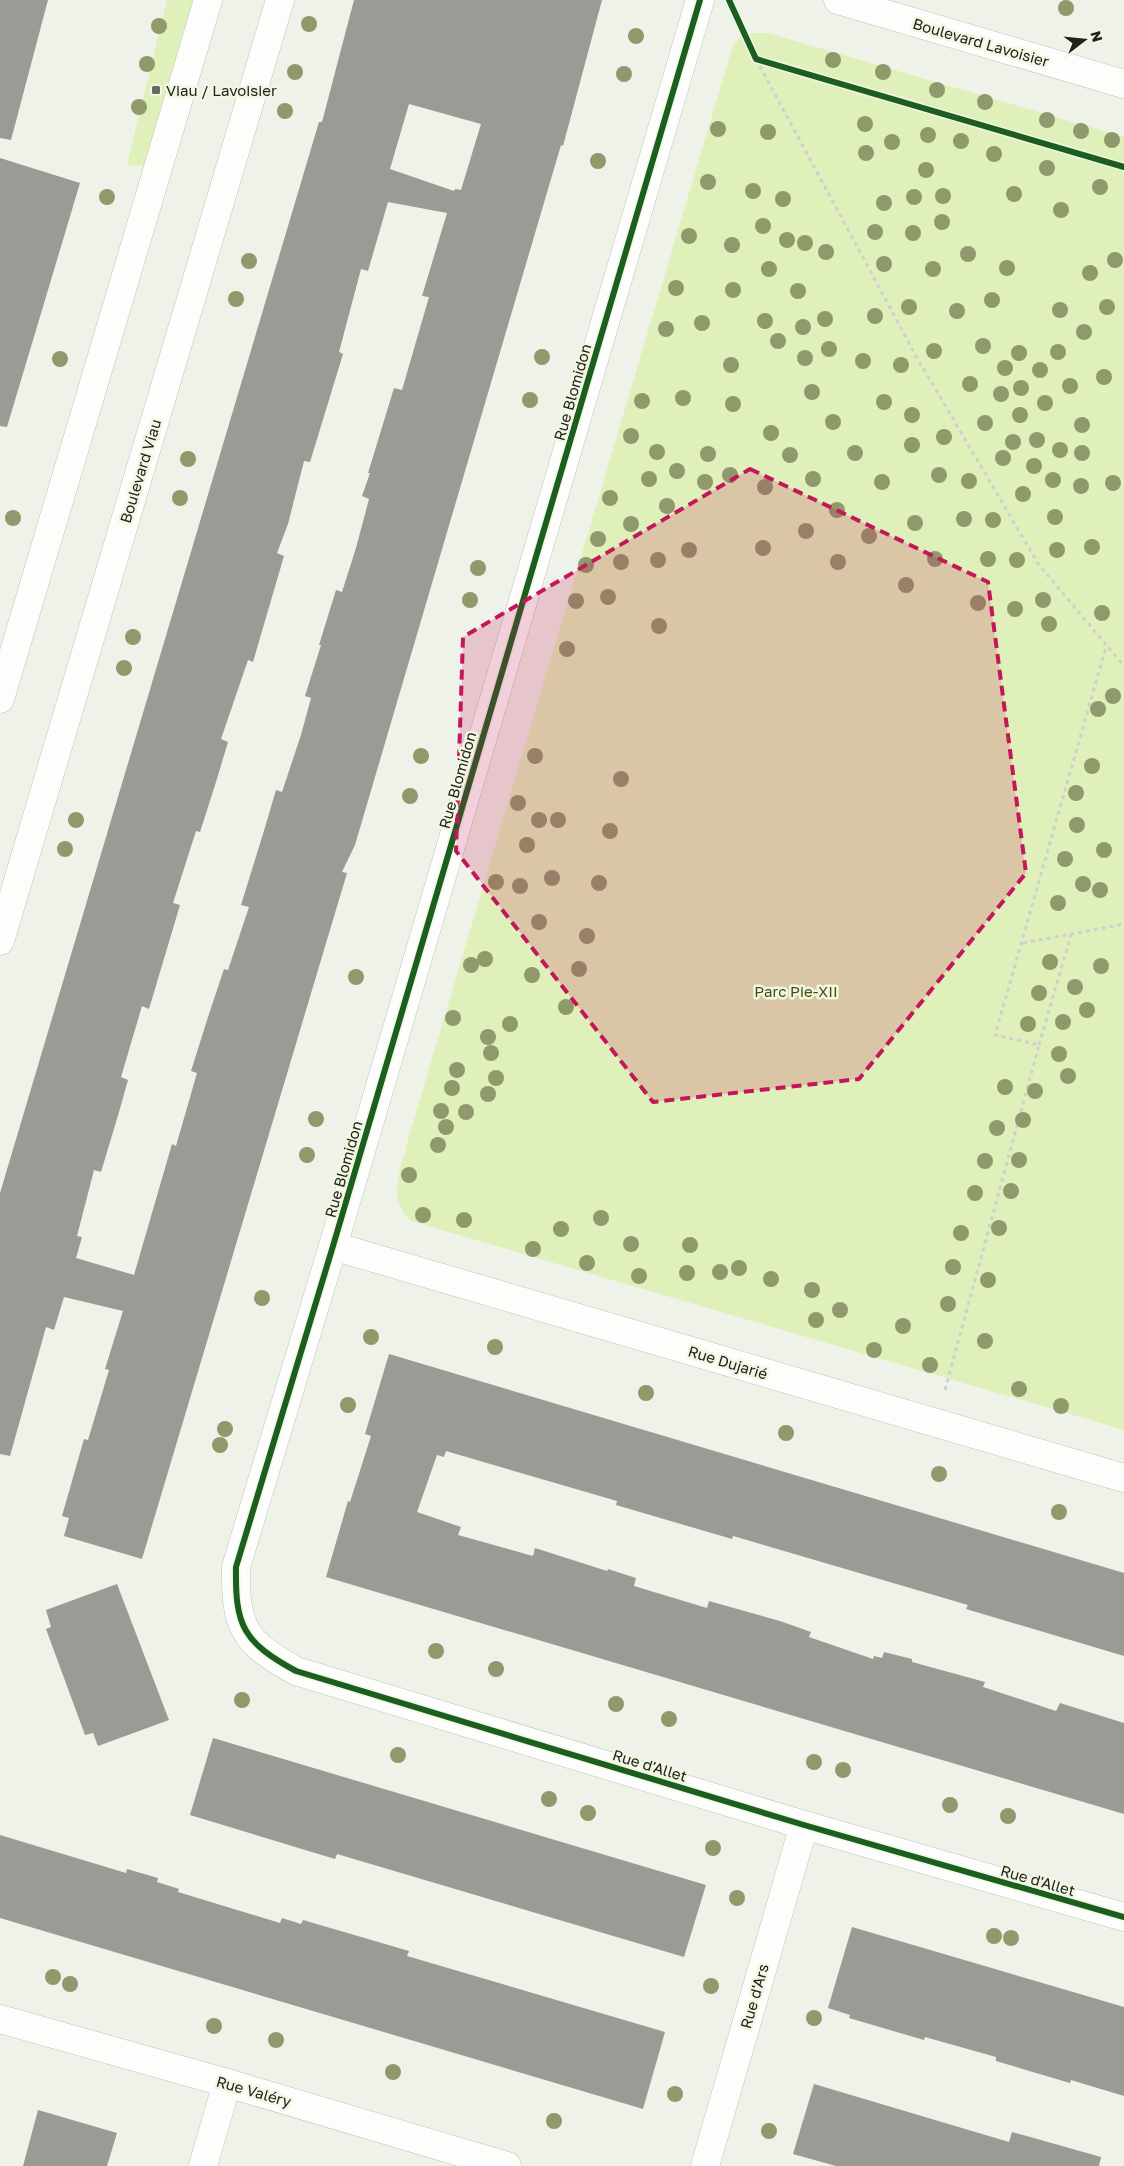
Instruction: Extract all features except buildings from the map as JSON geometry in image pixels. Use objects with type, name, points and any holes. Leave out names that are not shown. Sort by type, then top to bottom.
[{"type":"street","points":[[0,699],[208,0]]},
{"type":"street","name":"Boulevard Viau","points":[[0,941],[280,0]]},
{"type":"street","name":"Rue Blomidon","points":[[236,1566],[333,1246],[700,0]]},
{"type":"street","name":"Boulevard Lavoisier","points":[[838,0],[1124,84]]},
{"type":"street","name":"Rue Dujarié","points":[[333,1246],[1124,1478]]},
{"type":"street","name":"Rue d'Allet","points":[[236,1566],[235,1598],[244,1631],[268,1656],[296,1671],[804,1825],[1124,1917]]},
{"type":"street","name":"Rue d'Ars","points":[[705,2166],[804,1825]]},
{"type":"street","name":"Rue Valéry","points":[[0,2019],[227,2082],[507,2166]]},
{"type":"street","points":[[203,2166],[227,2082]]},
{"type":"path","points":[[752,51],[916,356],[1039,565],[1106,647],[1124,666]]},
{"type":"path","points":[[756,59],[766,62]]},
{"type":"path","points":[[1040,1045],[995,1035],[1023,944],[1106,647]]},
{"type":"path","points":[[1023,944],[1124,924]]},
{"type":"path","points":[[936,1424],[1072,935]]},
{"type":"highlighted area","points":[[750,469],[988,582],[1026,873],[859,1079],[653,1102],[456,851],[463,637]]},
{"type":"green space","points":[[167,0],[208,0],[159,167],[127,165]]},
{"type":"green space","name":"Parc Pie-XII","points":[[768,33],[1124,137],[1124,1430],[411,1221],[403,1213],[399,1204],[397,1184],[407,1143],[733,45],[743,35]]},
{"type":"cycle path","points":[[700,0],[333,1246],[236,1567],[236,1587],[241,1618],[253,1641],[278,1661],[296,1671],[804,1825],[1124,1917]]},
{"type":"cycle path","points":[[729,0],[756,59],[1124,167]]},
{"type":"place","name":"Viau / Lavoisier","points":[[156,90]]}]
